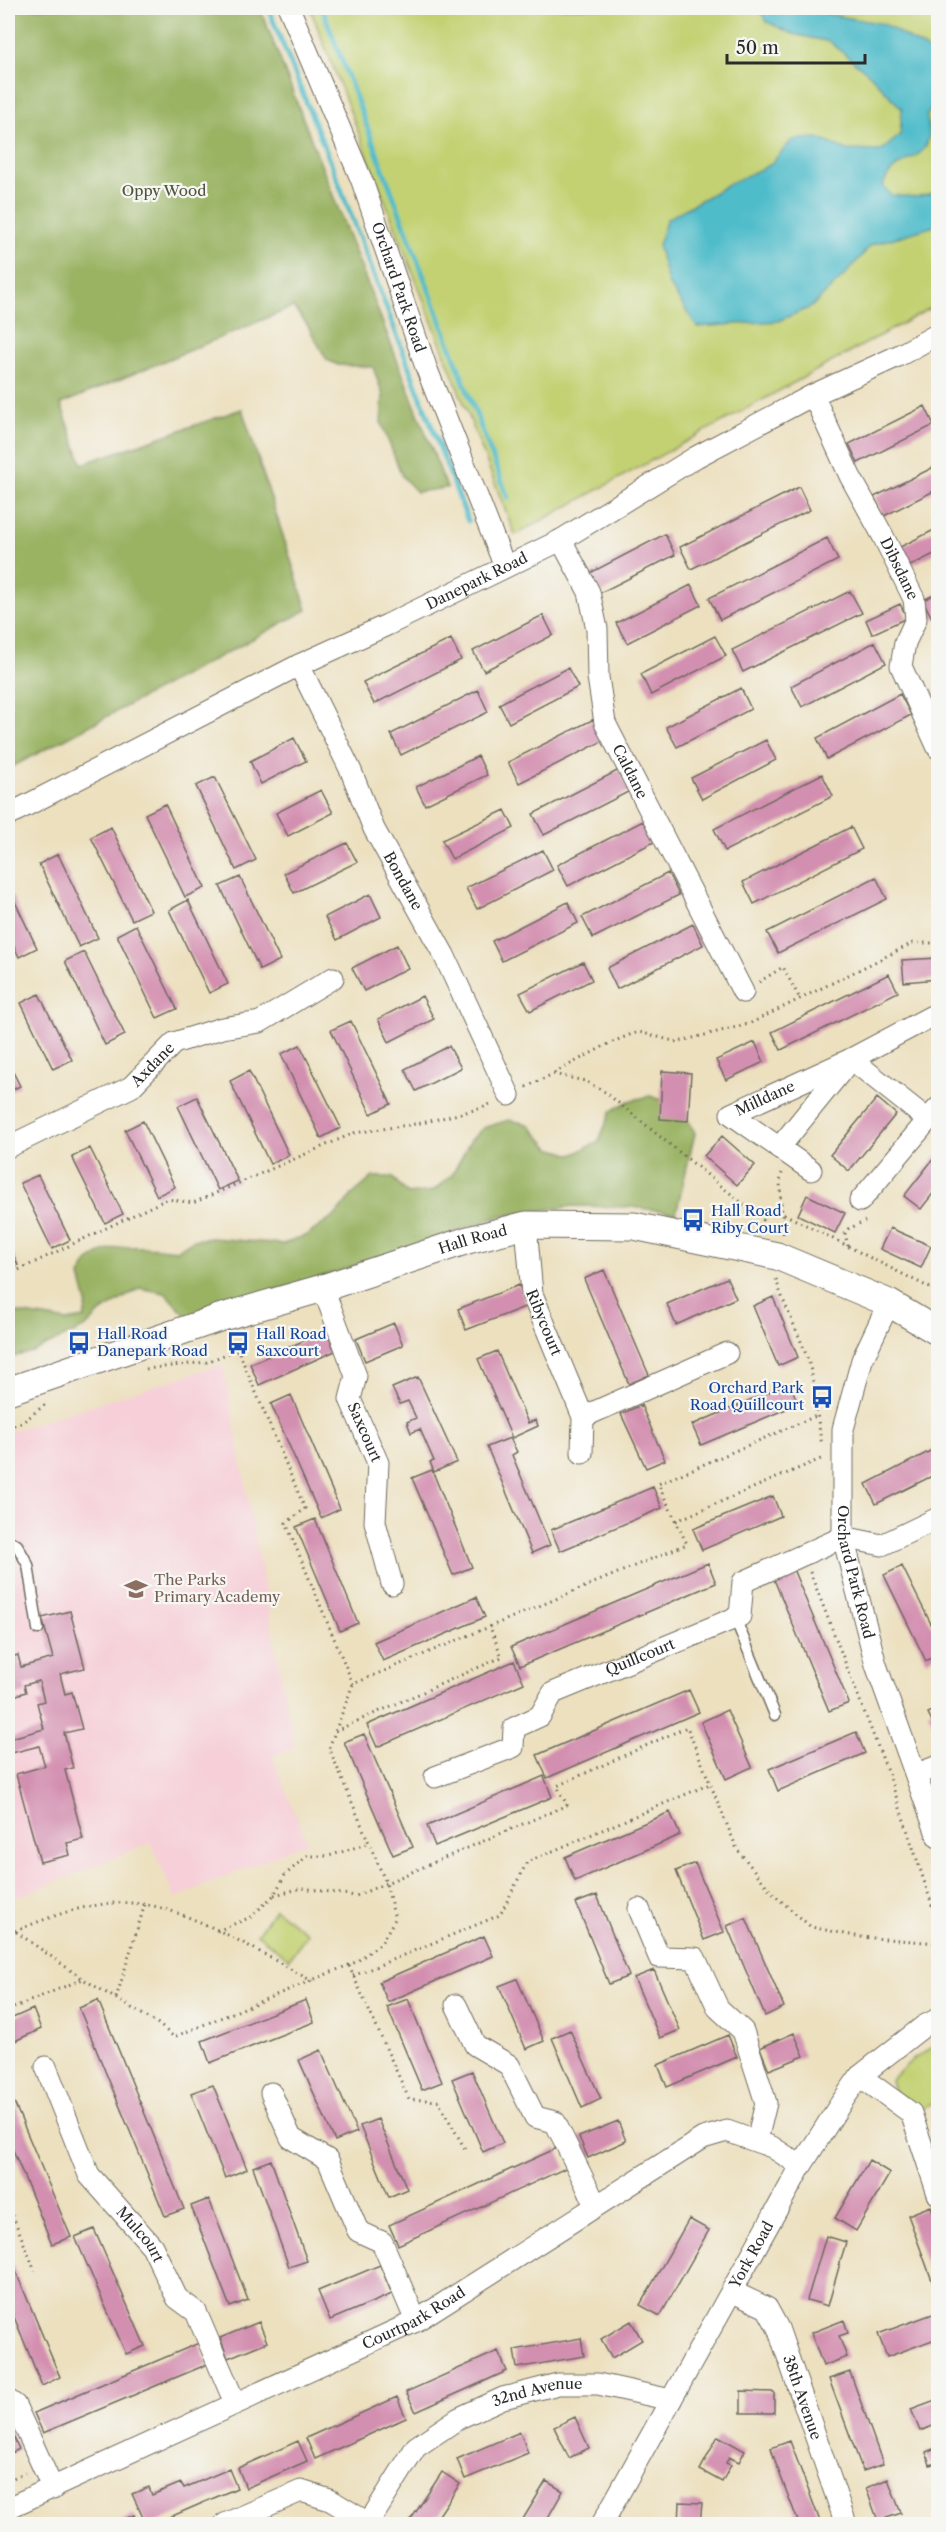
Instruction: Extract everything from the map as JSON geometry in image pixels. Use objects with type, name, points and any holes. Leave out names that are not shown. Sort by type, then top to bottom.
[{"type":"street","name":"Orchard Park Road","points":[[288,8],[362,181],[426,367],[505,567]]},
{"type":"street","name":"Danepark Road","points":[[8,815],[299,665],[561,540],[696,457],[813,395],[900,355],[939,334]]},
{"type":"street","name":"Dibsdane","points":[[813,395],[849,476],[883,536],[914,599],[916,620],[905,643],[902,666],[939,748]]},
{"type":"street","name":"Caldane","points":[[561,540],[589,592],[597,629],[598,677],[605,723],[743,992]]},
{"type":"street","name":"Bondane","points":[[299,665],[351,771],[374,829],[444,955],[509,1095]]},
{"type":"street","name":"Axdane","points":[[8,1147],[131,1087],[174,1043],[222,1028],[260,1022],[333,978]]},
{"type":"street","name":"Milldane","points":[[811,1170],[731,1114],[851,1059],[932,1016],[939,1022]]},
{"type":"street","name":"Milldane","points":[[783,1151],[851,1059]]},
{"type":"street","points":[[851,1059],[933,1114],[860,1201]]},
{"type":"street","name":"Hall Road","points":[[8,1391],[219,1318],[323,1288],[468,1240],[526,1225],[634,1226],[777,1256],[889,1303],[939,1332]]},
{"type":"street","name":"Ribycourt","points":[[526,1225],[532,1294],[583,1417],[582,1453]]},
{"type":"street","name":"Saxcourt","points":[[323,1288],[356,1376],[350,1399],[378,1463],[375,1522],[392,1584]]},
{"type":"street","name":"Orchard Park Road","points":[[889,1303],[862,1360],[843,1429],[843,1537],[876,1665],[939,1837]]},
{"type":"street","points":[[583,1417],[727,1353]]},
{"type":"street","points":[[735,1618],[740,1616],[743,1582],[843,1537],[882,1545],[939,1518]]},
{"type":"street","name":"Quillcourt","points":[[435,1778],[513,1747],[514,1728],[540,1716],[553,1693],[735,1618]]},
{"type":"street","points":[[917,1774],[939,1766]]},
{"type":"street","points":[[639,1909],[659,1957],[695,1958],[718,2008],[743,2031],[766,2103],[757,2140]]},
{"type":"street","points":[[456,2006],[475,2045],[509,2065],[535,2117],[555,2122],[596,2205]]},
{"type":"street","name":"York Road","points":[[606,2523],[671,2400],[801,2166],[860,2076],[924,2026],[939,2019]]},
{"type":"street","name":"Mulcourt","points":[[46,2067],[89,2175],[152,2246],[177,2298],[196,2312],[235,2403]]},
{"type":"street","points":[[860,2076],[911,2113],[939,2194]]},
{"type":"street","points":[[271,2093],[291,2138],[328,2160],[358,2231],[382,2242],[416,2321]]},
{"type":"street","name":"Courtpark Road","points":[[8,2508],[416,2321],[703,2138],[727,2131],[757,2140],[801,2166]]},
{"type":"street","name":"38th Avenue","points":[[733,2292],[767,2308],[778,2328],[846,2524]]},
{"type":"street","name":"32nd Avenue","points":[[368,2524],[416,2446],[459,2418],[494,2402],[558,2384],[598,2384],[671,2400]]},
{"type":"street","points":[[8,2400],[15,2405],[53,2489]]},
{"type":"street","points":[[225,2524],[301,2491],[330,2500],[368,2524]]},
{"type":"lane","points":[[8,1542],[17,1545],[28,1565],[38,1629]]},
{"type":"lane","points":[[735,1618],[775,1715]]},
{"type":"path","points":[[743,992],[783,967],[800,999]]},
{"type":"path","points":[[8,1275],[167,1199],[194,1203],[354,1133],[422,1123],[482,1108]]},
{"type":"path","points":[[783,1151],[779,1181],[784,1214],[783,1236]]},
{"type":"path","points":[[784,1214],[939,1292]]},
{"type":"path","points":[[219,1318],[231,1352]]},
{"type":"path","points":[[8,1923],[15,1931],[83,1979],[157,2023],[174,2037],[348,1966],[381,1943],[395,1919],[386,1883],[329,1748],[352,1684],[286,1523],[305,1509],[238,1350],[207,1362],[138,1370]]},
{"type":"path","points":[[8,1427],[23,1422],[52,1399]]},
{"type":"path","points":[[352,1684],[687,1544],[658,1484],[816,1416]]},
{"type":"path","points":[[676,1521],[825,1458]]},
{"type":"path","points":[[808,1568],[890,1778],[939,1923]]},
{"type":"path","points":[[335,1731],[502,1657],[490,1627]]},
{"type":"path","points":[[274,1895],[303,1888],[356,1896],[567,1805],[557,1786],[687,1727],[736,1849],[773,1894],[811,1927],[860,1937],[939,1943]]},
{"type":"path","points":[[353,1976],[500,1914],[527,1862],[710,1784]]},
{"type":"path","points":[[217,1931],[251,1917],[274,1895],[285,1875],[307,1856],[329,1856],[369,1843]]},
{"type":"path","points":[[15,1931],[52,1916],[99,1905],[145,1904],[181,1914],[312,1981]]},
{"type":"path","points":[[116,1998],[145,1904]]},
{"type":"path","points":[[348,1966],[409,2099],[438,2101],[465,2149]]},
{"type":"path","points":[[8,2010],[83,1979]]},
{"type":"path","points":[[8,2204],[35,2271]]},
{"type":"shaded area","name":"The Parks Primary Academy","points":[[223,1364],[294,1747],[272,1756],[307,1842],[175,1898],[151,1843],[8,1901],[8,1432]]},
{"type":"green space","name":"Oppy Wood","points":[[8,8],[260,8],[447,488],[417,492],[402,476],[381,422],[383,395],[373,367],[338,365],[327,360],[306,323],[293,307],[61,404],[82,464],[242,409],[307,610],[8,769]]},
{"type":"green space","points":[[310,8],[938,8],[938,304],[515,535]]},
{"type":"green space","points":[[650,1096],[680,1106],[695,1133],[676,1213],[633,1207],[573,1206],[500,1216],[337,1272],[186,1316],[165,1293],[140,1288],[101,1312],[86,1327],[32,1352],[8,1358],[8,1319],[13,1312],[68,1321],[84,1318],[87,1303],[80,1276],[89,1261],[99,1254],[109,1250],[132,1247],[178,1250],[193,1240],[212,1238],[283,1244],[307,1235],[335,1216],[352,1195],[373,1177],[392,1177],[408,1194],[433,1191],[452,1175],[471,1140],[483,1128],[509,1120],[528,1124],[550,1148],[573,1155],[599,1141],[611,1111],[629,1101]]},
{"type":"green space","points":[[275,1909],[308,1934],[289,1959],[257,1934]]},
{"type":"green space","points":[[938,2044],[938,2102],[919,2110],[894,2091],[891,2080],[912,2060]]},
{"type":"water","points":[[758,8],[822,8],[827,14],[884,24],[925,48],[938,60],[938,101],[927,115],[929,134],[927,144],[916,156],[894,169],[887,176],[883,186],[891,195],[915,197],[938,192],[938,225],[871,245],[845,275],[811,307],[778,321],[697,327],[668,283],[658,245],[667,219],[733,182],[770,165],[792,140],[817,138],[847,150],[881,151],[900,135],[902,109],[870,75],[830,42],[793,34],[767,22]]},
{"type":"building","points":[[925,406],[934,425],[858,463],[849,444]]},
{"type":"building","points":[[938,465],[938,489],[884,516],[874,497]]},
{"type":"building","points":[[799,487],[810,510],[691,569],[680,547]]},
{"type":"building","points":[[938,528],[938,552],[910,566],[900,547]]},
{"type":"building","points":[[665,534],[675,555],[600,593],[590,573]]},
{"type":"building","points":[[827,538],[838,560],[720,620],[709,598]]},
{"type":"building","points":[[691,585],[701,605],[627,643],[616,623]]},
{"type":"building","points":[[850,591],[862,613],[743,672],[732,650]]},
{"type":"building","points":[[938,593],[938,617],[933,620],[923,600]]},
{"type":"building","points":[[900,604],[907,618],[872,634],[866,620]]},
{"type":"building","points":[[543,615],[553,635],[484,671],[473,651]]},
{"type":"building","points":[[715,636],[726,656],[651,695],[641,674]]},
{"type":"building","points":[[451,639],[461,660],[374,704],[363,682]]},
{"type":"building","points":[[875,642],[886,663],[802,707],[791,686]]},
{"type":"building","points":[[568,668],[578,687],[509,723],[499,704]]},
{"type":"building","points":[[741,688],[751,709],[677,747],[666,727]]},
{"type":"building","points":[[478,690],[488,712],[401,755],[391,734]]},
{"type":"building","points":[[900,694],[911,715],[827,759],[817,738]]},
{"type":"building","points":[[594,719],[605,740],[519,783],[508,762]]},
{"type":"building","points":[[294,738],[306,761],[261,784],[250,761]]},
{"type":"building","points":[[766,740],[776,760],[702,799],[691,778]]},
{"type":"building","points":[[478,756],[487,775],[425,805],[416,787]]},
{"type":"building","points":[[619,770],[630,791],[544,835],[533,814]]},
{"type":"building","points":[[822,774],[833,796],[725,851],[714,829]]},
{"type":"building","points":[[215,777],[256,860],[236,870],[196,786]]},
{"type":"building","points":[[321,790],[333,813],[288,836],[276,813]]},
{"type":"building","points":[[165,804],[205,888],[185,897],[145,814]]},
{"type":"building","points":[[505,810],[514,828],[452,859],[442,840]]},
{"type":"building","points":[[643,821],[654,842],[568,886],[557,865]]},
{"type":"building","points":[[111,827],[151,911],[132,920],[91,837]]},
{"type":"building","points":[[851,827],[862,849],[754,904],[743,882]]},
{"type":"building","points":[[347,843],[357,862],[294,893],[284,873]]},
{"type":"building","points":[[543,850],[553,870],[477,909],[466,888]]},
{"type":"building","points":[[58,854],[98,938],[79,947],[39,864]]},
{"type":"building","points":[[668,873],[679,895],[593,938],[582,917]]},
{"type":"building","points":[[240,877],[280,960],[260,970],[220,886]]},
{"type":"building","points":[[876,877],[887,899],[778,953],[767,932]]},
{"type":"building","points":[[8,887],[37,948],[19,957],[8,933]]},
{"type":"building","points":[[370,894],[381,917],[337,940],[325,917]]},
{"type":"building","points":[[188,900],[228,984],[209,993],[169,910]]},
{"type":"building","points":[[568,902],[578,923],[502,961],[492,941]]},
{"type":"building","points":[[693,924],[703,945],[617,989],[607,968]]},
{"type":"building","points":[[136,925],[177,1009],[157,1018],[117,935]]},
{"type":"building","points":[[397,945],[408,968],[364,991],[352,968]]},
{"type":"building","points":[[84,952],[125,1035],[105,1045],[65,961]]},
{"type":"building","points":[[938,958],[938,979],[904,982],[902,960]]},
{"type":"building","points":[[583,962],[592,980],[530,1011],[520,993]]},
{"type":"building","points":[[889,974],[898,992],[781,1050],[772,1032]]},
{"type":"building","points":[[39,994],[72,1060],[53,1069],[21,1003]]},
{"type":"building","points":[[422,996],[434,1019],[389,1042],[378,1019]]},
{"type":"building","points":[[351,1021],[391,1104],[371,1114],[331,1030]]},
{"type":"building","points":[[755,1042],[764,1062],[726,1080],[716,1060]]},
{"type":"building","points":[[300,1045],[341,1128],[321,1138],[281,1054]]},
{"type":"building","points":[[449,1046],[461,1068],[416,1091],[405,1069]]},
{"type":"building","points":[[8,1062],[20,1086],[8,1092]]},
{"type":"building","points":[[249,1071],[289,1155],[270,1164],[230,1081]]},
{"type":"building","points":[[662,1071],[691,1073],[688,1121],[660,1119]]},
{"type":"building","points":[[197,1097],[238,1181],[218,1190],[178,1106]]},
{"type":"building","points":[[877,1098],[896,1114],[849,1171],[830,1155]]},
{"type":"building","points":[[143,1121],[175,1187],[157,1196],[125,1130]]},
{"type":"building","points":[[722,1136],[755,1165],[737,1185],[704,1156]]},
{"type":"building","points":[[90,1148],[123,1214],[105,1223],[72,1157]]},
{"type":"building","points":[[938,1153],[938,1187],[921,1209],[904,1196]]},
{"type":"building","points":[[38,1175],[70,1240],[52,1249],[20,1183]]},
{"type":"building","points":[[807,1195],[845,1213],[835,1233],[798,1215]]},
{"type":"building","points":[[890,1228],[931,1246],[921,1268],[880,1249]]},
{"type":"building","points":[[8,1244],[18,1265],[8,1269]]},
{"type":"building","points":[[604,1270],[649,1375],[629,1384],[584,1279]]},
{"type":"building","points":[[727,1278],[736,1298],[676,1325],[667,1304]]},
{"type":"building","points":[[519,1285],[527,1306],[466,1330],[458,1309]]},
{"type":"building","points":[[773,1297],[798,1357],[778,1366],[753,1306]]},
{"type":"building","points":[[394,1323],[403,1345],[365,1361],[356,1339]]},
{"type":"building","points":[[326,1331],[335,1351],[259,1385],[250,1364]]},
{"type":"building","points":[[497,1351],[528,1423],[536,1420],[538,1426],[512,1438],[478,1359]]},
{"type":"building","points":[[418,1377],[457,1462],[434,1472],[430,1462],[434,1461],[420,1429],[411,1433],[407,1422],[416,1418],[408,1401],[400,1404],[392,1388]]},
{"type":"building","points":[[790,1383],[798,1404],[701,1445],[692,1425]]},
{"type":"building","points":[[291,1395],[340,1509],[321,1518],[271,1404]]},
{"type":"building","points":[[641,1405],[665,1460],[646,1468],[621,1414]]},
{"type":"building","points":[[510,1438],[517,1452],[512,1455],[550,1545],[532,1553],[487,1447]]},
{"type":"building","points":[[938,1447],[938,1473],[876,1504],[866,1484]]},
{"type":"building","points":[[432,1470],[472,1567],[453,1575],[412,1478]]},
{"type":"building","points":[[653,1487],[662,1508],[560,1551],[551,1530]]},
{"type":"building","points":[[773,1496],[781,1516],[702,1550],[693,1529]]},
{"type":"building","points":[[315,1519],[358,1623],[340,1631],[296,1527]]},
{"type":"building","points":[[708,1563],[716,1583],[520,1666],[511,1647]]},
{"type":"building","points":[[902,1566],[938,1638],[938,1654],[926,1661],[884,1575]]},
{"type":"building","points":[[793,1569],[849,1703],[829,1711],[773,1577]]},
{"type":"building","points":[[476,1597],[485,1617],[383,1661],[374,1642]]},
{"type":"building","points":[[70,1611],[85,1668],[60,1674],[65,1694],[72,1692],[82,1729],[64,1733],[73,1768],[65,1770],[83,1839],[67,1843],[70,1855],[40,1862],[16,1774],[45,1766],[39,1746],[8,1754],[8,1729],[11,1738],[44,1729],[37,1703],[44,1701],[39,1681],[24,1685],[26,1692],[8,1698],[8,1658],[18,1655],[21,1667],[53,1658],[42,1618]]},
{"type":"building","points":[[514,1661],[524,1683],[377,1747],[367,1725]]},
{"type":"building","points":[[689,1690],[699,1712],[547,1778],[537,1755]]},
{"type":"building","points":[[938,1708],[938,1734],[928,1713]]},
{"type":"building","points":[[727,1710],[752,1767],[726,1779],[701,1722]]},
{"type":"building","points":[[856,1732],[865,1753],[778,1791],[769,1769]]},
{"type":"building","points":[[364,1734],[413,1847],[393,1855],[344,1742]]},
{"type":"building","points":[[544,1776],[552,1797],[435,1846],[427,1826]]},
{"type":"building","points":[[670,1812],[680,1835],[575,1881],[565,1857]]},
{"type":"building","points":[[695,1863],[724,1932],[704,1940],[676,1871]]},
{"type":"building","points":[[597,1895],[629,1976],[609,1984],[576,1903]]},
{"type":"building","points":[[746,1918],[784,2007],[765,2016],[727,1926]]},
{"type":"building","points":[[484,1936],[493,1956],[388,2002],[379,1982]]},
{"type":"building","points":[[654,1970],[680,2030],[660,2038],[634,1978]]},
{"type":"building","points":[[517,1979],[544,2041],[526,2049],[499,1986]]},
{"type":"building","points":[[408,1999],[442,2082],[422,2090],[387,2007]]},
{"type":"building","points":[[98,2000],[184,2209],[165,2216],[79,2008]]},
{"type":"building","points":[[306,2000],[314,2022],[210,2063],[202,2041]]},
{"type":"building","points":[[33,2009],[41,2029],[8,2044],[8,2020]]},
{"type":"building","points":[[570,2030],[601,2099],[582,2108],[552,2038]]},
{"type":"building","points":[[794,2033],[804,2056],[769,2070],[760,2048]]},
{"type":"building","points":[[728,2035],[737,2057],[667,2087],[658,2065]]},
{"type":"building","points":[[321,2050],[357,2132],[335,2141],[299,2060]]},
{"type":"building","points":[[472,2071],[503,2143],[483,2152],[452,2079]]},
{"type":"building","points":[[213,2085],[247,2169],[225,2178],[191,2093]]},
{"type":"building","points":[[8,2088],[71,2237],[52,2244],[8,2138]]},
{"type":"building","points":[[378,2119],[407,2189],[389,2197],[360,2126]]},
{"type":"building","points":[[618,2121],[626,2141],[588,2158],[579,2137]]},
{"type":"building","points":[[557,2148],[566,2168],[398,2245],[389,2225]]},
{"type":"building","points":[[271,2160],[307,2261],[289,2267],[253,2167]]},
{"type":"building","points":[[869,2160],[890,2173],[856,2231],[835,2218]]},
{"type":"building","points":[[209,2199],[248,2300],[230,2307],[191,2206]]},
{"type":"building","points":[[931,2206],[938,2227],[938,2285],[934,2286],[908,2215]]},
{"type":"building","points":[[689,2219],[709,2230],[660,2316],[640,2305]]},
{"type":"building","points":[[94,2229],[145,2346],[126,2354],[75,2237]]},
{"type":"building","points":[[826,2236],[846,2242],[828,2306],[807,2300]]},
{"type":"building","points":[[11,2260],[60,2377],[42,2386],[8,2302],[8,2261]]},
{"type":"building","points":[[380,2265],[392,2294],[330,2320],[318,2291]]},
{"type":"building","points":[[938,2312],[938,2338],[887,2357],[878,2334]]},
{"type":"building","points":[[844,2320],[848,2333],[839,2336],[847,2357],[823,2366],[811,2333]]},
{"type":"building","points":[[631,2321],[642,2340],[612,2358],[601,2339]]},
{"type":"building","points":[[259,2322],[267,2342],[228,2358],[220,2338]]},
{"type":"building","points":[[581,2338],[584,2356],[517,2368],[514,2350]]},
{"type":"building","points":[[199,2343],[208,2364],[43,2433],[34,2413]]},
{"type":"building","points":[[498,2351],[507,2371],[416,2412],[406,2392]]},
{"type":"building","points":[[850,2372],[883,2464],[863,2471],[829,2379]]},
{"type":"building","points":[[741,2391],[774,2392],[774,2413],[741,2413]]},
{"type":"building","points":[[397,2397],[406,2418],[315,2459],[306,2438]]},
{"type":"building","points":[[938,2399],[938,2424],[920,2431],[911,2409]]},
{"type":"building","points":[[575,2417],[589,2448],[569,2458],[554,2427]]},
{"type":"building","points":[[10,2429],[19,2449],[8,2455],[8,2430]]},
{"type":"building","points":[[520,2432],[528,2453],[465,2479],[457,2459]]},
{"type":"building","points":[[718,2436],[745,2451],[739,2462],[729,2457],[726,2463],[731,2465],[722,2482],[700,2470]]},
{"type":"building","points":[[298,2441],[307,2461],[246,2488],[238,2468]]},
{"type":"building","points":[[790,2441],[821,2524],[799,2524],[776,2464],[771,2448]]},
{"type":"building","points":[[938,2447],[938,2462],[930,2465],[926,2452]]},
{"type":"building","points":[[229,2469],[237,2488],[154,2524],[146,2524],[132,2494],[149,2487],[152,2495],[181,2483],[184,2488]]},
{"type":"building","points":[[442,2472],[460,2484],[433,2524],[408,2524]]},
{"type":"building","points":[[888,2479],[901,2513],[878,2521],[866,2488]]},
{"type":"building","points":[[546,2481],[563,2491],[546,2521],[544,2524],[520,2524]]},
{"type":"building","points":[[680,2502],[702,2503],[700,2524],[679,2524]]},
{"type":"building","points":[[134,2515],[138,2524],[112,2524],[118,2522]]},
{"type":"waterway","points":[[268,8],[331,163],[468,521]]},
{"type":"waterway","points":[[322,8],[508,498]]},
{"type":"place","name":"Hall Road Riby Court","points":[[693,1220]]},
{"type":"place","name":"Hall Road Danepark Road","points":[[79,1343]]},
{"type":"place","name":"Hall Road Saxcourt","points":[[238,1343]]},
{"type":"place","name":"Orchard Park Road Quillcourt","points":[[822,1397]]},
{"type":"place","name":"The Parks Primary Academy","points":[[136,1589]]}]
